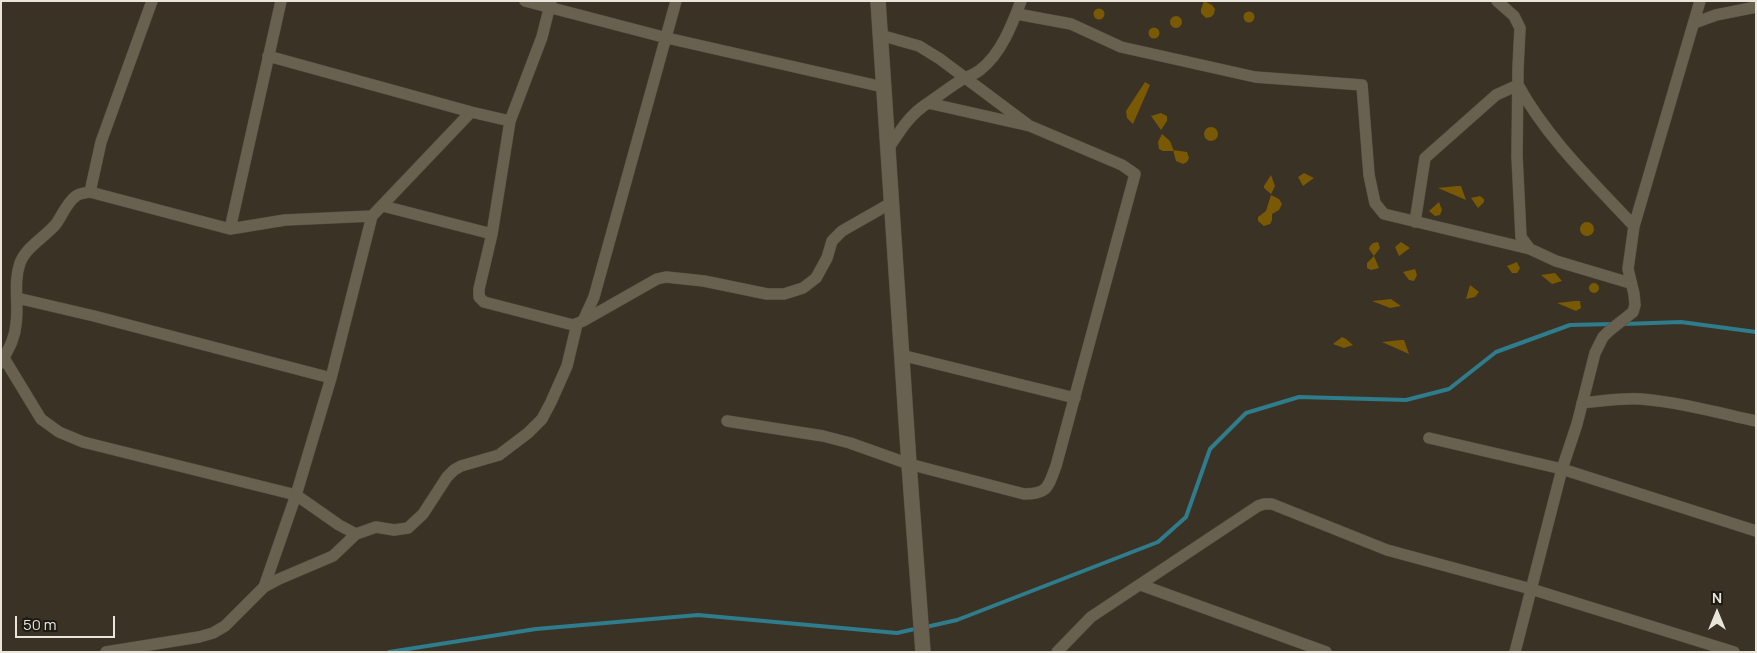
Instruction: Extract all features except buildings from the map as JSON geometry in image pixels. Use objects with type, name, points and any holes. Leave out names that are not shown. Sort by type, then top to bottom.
[{"type":"street","points":[[90,192],[101,142],[152,1]]},
{"type":"street","points":[[230,229],[281,1]]},
{"type":"street","points":[[525,1],[550,5],[667,38],[883,87]]},
{"type":"street","points":[[106,652],[213,633],[225,626],[264,587],[279,578],[333,556],[356,534],[376,527],[394,530],[408,528],[423,514],[447,477],[454,470],[461,466],[499,455],[528,433],[542,419],[552,402],[567,366],[580,322],[594,297],[676,1]]},
{"type":"street","points":[[878,1],[901,355],[924,652]]},
{"type":"street","points":[[888,149],[906,121],[917,110],[928,104],[945,90],[979,71],[996,54],[1022,1]]},
{"type":"street","points":[[1497,1],[1514,16],[1520,28],[1517,156],[1519,218],[1521,237],[1530,249]]},
{"type":"street","points":[[1515,652],[1562,469],[1577,424],[1595,352],[1603,337],[1609,330],[1633,312],[1635,305],[1628,269],[1634,226],[1700,1]]},
{"type":"street","points":[[550,5],[542,37],[510,121],[492,234],[479,289],[479,297],[484,302],[568,324],[580,322],[657,279],[666,277],[704,281],[767,294],[784,294],[803,288],[816,278],[827,258],[832,241],[842,231],[891,203]]},
{"type":"street","points":[[1694,23],[1716,15],[1756,7]]},
{"type":"street","points":[[1016,14],[1071,24],[1121,47],[1255,77],[1362,85],[1369,175],[1375,203],[1384,214],[1530,249],[1556,261],[1630,282]]},
{"type":"street","points":[[880,35],[919,46],[940,58],[1030,126]]},
{"type":"street","points":[[268,56],[510,121]]},
{"type":"street","points":[[1415,222],[1425,158],[1496,95],[1518,85]]},
{"type":"street","points":[[1518,85],[1532,110],[1566,152],[1634,226]]},
{"type":"street","points":[[727,422],[823,436],[850,443],[909,464],[1024,494],[1037,494],[1047,488],[1056,466],[1135,174],[1122,165],[1030,126],[928,104]]},
{"type":"street","points":[[264,587],[296,495],[331,378],[372,216],[471,112]]},
{"type":"street","points":[[356,534],[339,525],[296,495],[83,442],[59,432],[41,419],[2,359],[13,341],[16,324],[17,277],[20,262],[26,252],[43,238],[55,225],[74,198],[81,193],[90,192],[230,229],[285,220],[372,216]]},
{"type":"street","points":[[383,206],[492,234]]},
{"type":"street","points":[[17,298],[94,316],[331,378]]},
{"type":"street","points":[[901,355],[1075,398]]},
{"type":"street","points":[[1582,402],[1641,399],[1756,421]]},
{"type":"street","points":[[1429,438],[1562,469],[1756,531]]},
{"type":"street","points":[[1057,652],[1090,617],[1142,585],[1258,506],[1272,504],[1387,550],[1531,589],[1734,652]]},
{"type":"street","points":[[1142,585],[1307,649],[1326,652]]},
{"type":"waterway","points":[[1624,324],[1681,322],[1756,332]]},
{"type":"waterway","points":[[926,627],[957,620],[1158,542],[1186,517],[1210,449],[1246,413],[1299,397],[1406,400],[1449,389],[1496,352],[1570,325],[1612,324]]},
{"type":"waterway","points":[[389,652],[536,629],[698,615],[897,633],[919,628]]}]
